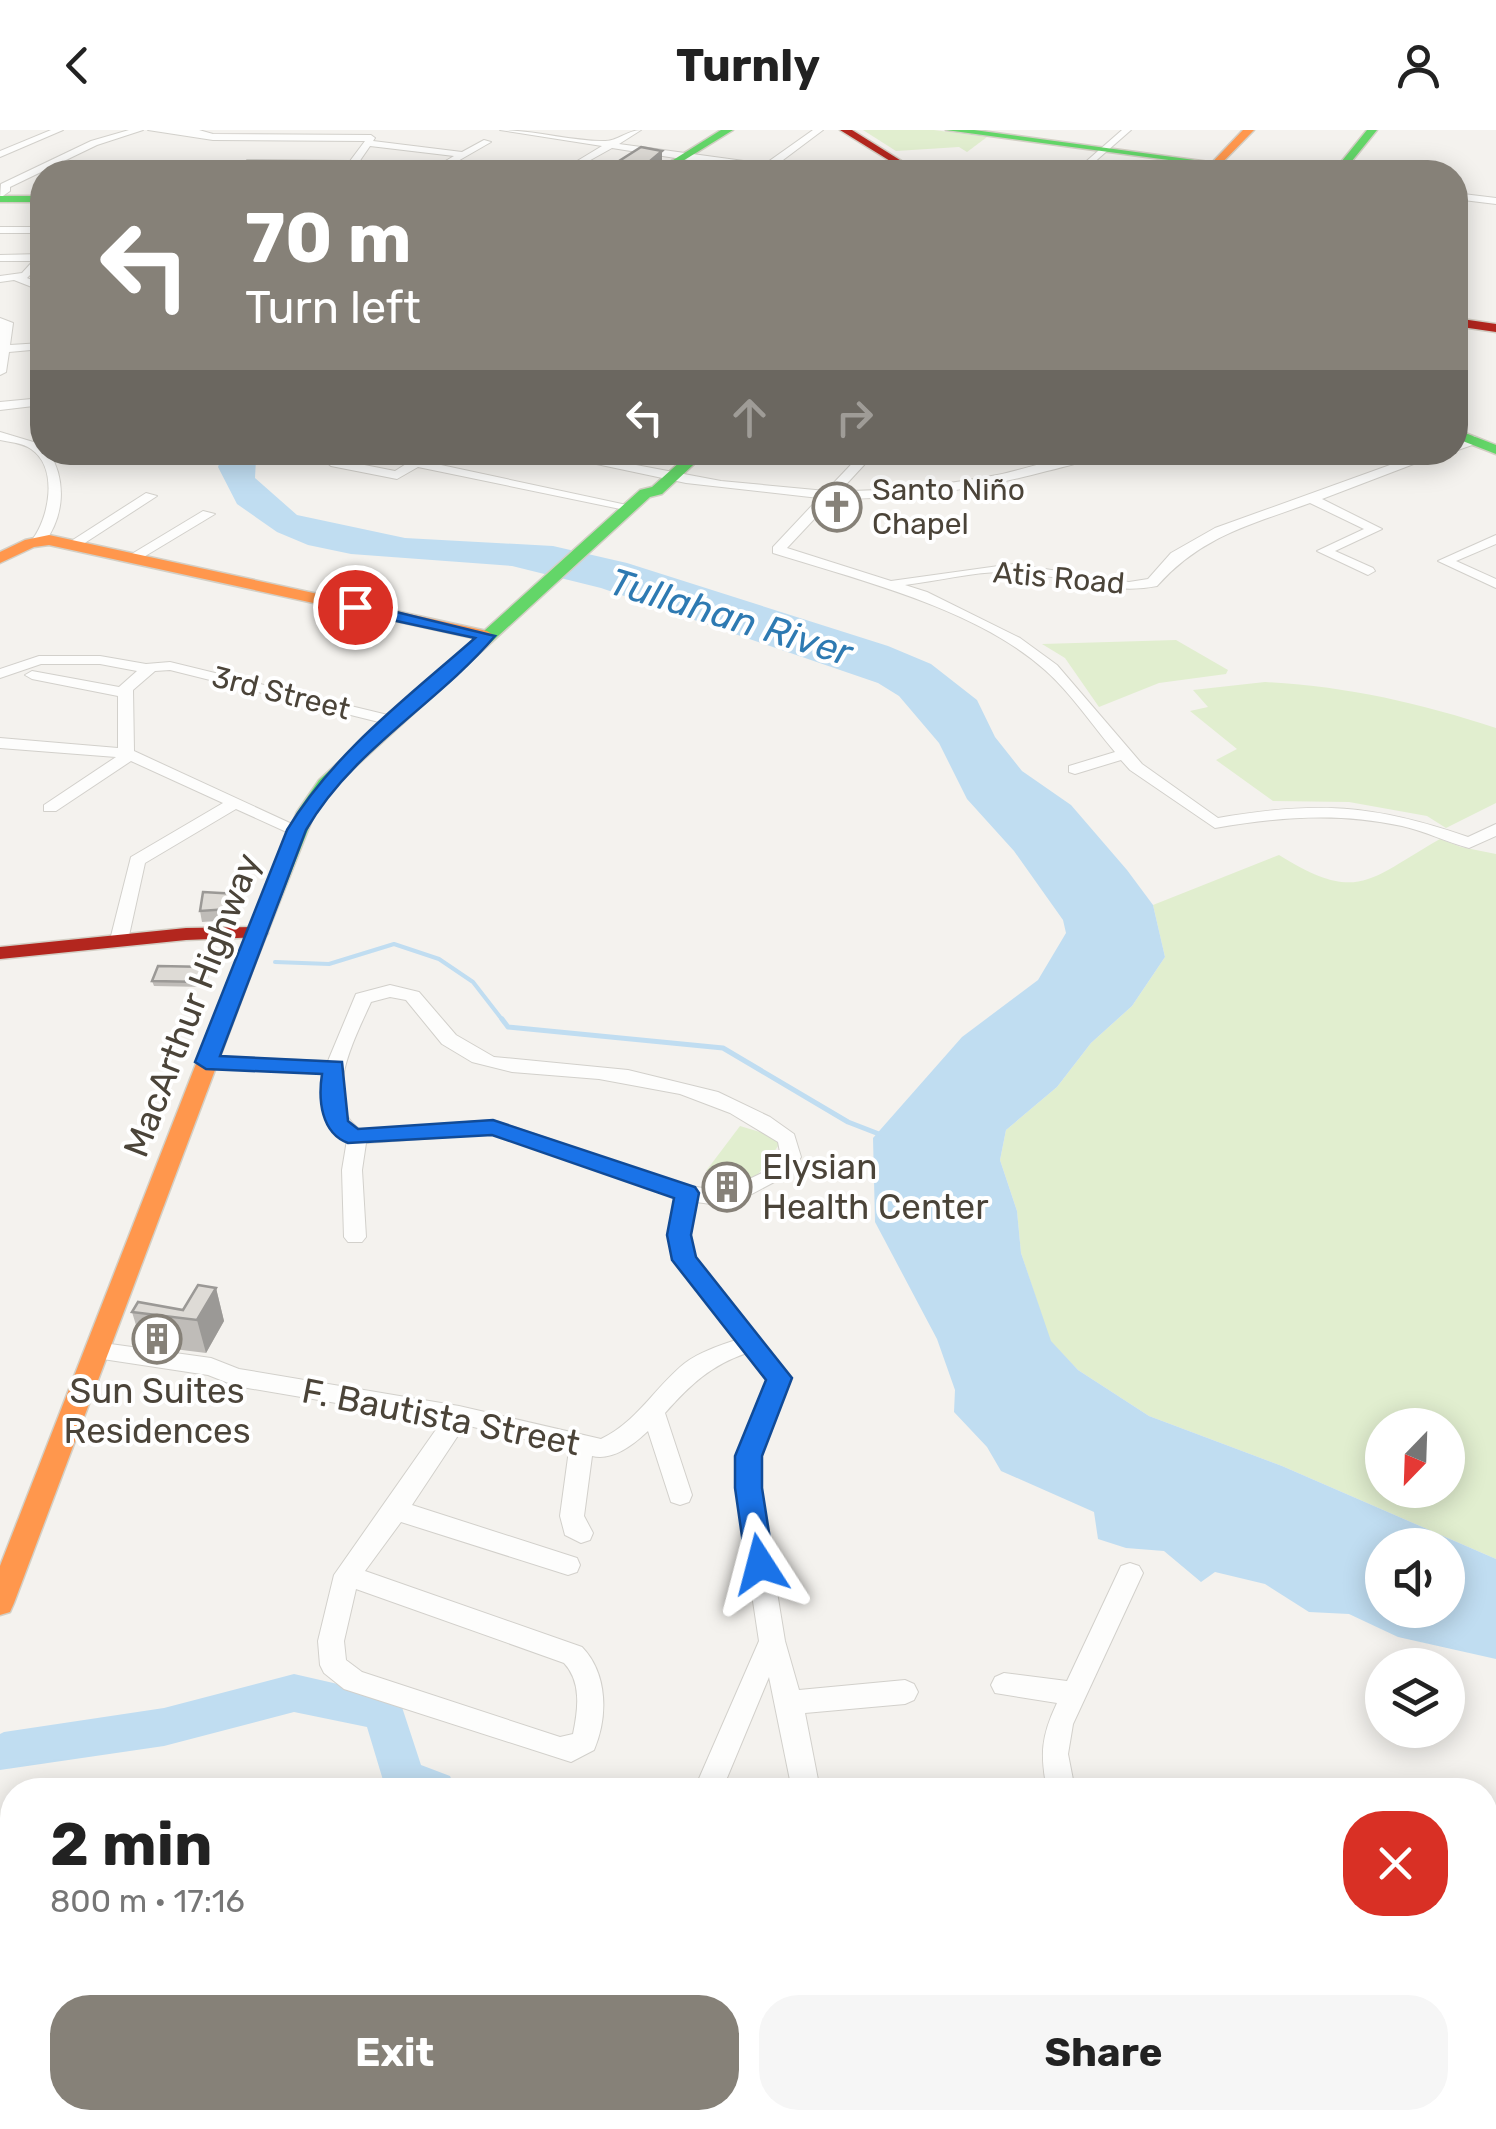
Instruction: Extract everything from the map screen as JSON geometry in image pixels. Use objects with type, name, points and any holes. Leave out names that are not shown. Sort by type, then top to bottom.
[{"type":"main road","points":[[686,160],[728,130]]},
{"type":"main road","points":[[686,160],[739,130]]},
{"type":"main road","points":[[846,130],[895,160]]},
{"type":"main road","points":[[951,130],[1004,133],[1164,160]]},
{"type":"main road","points":[[1220,160],[1249,130]]},
{"type":"main road","points":[[1348,160],[1372,130]]},
{"type":"main road","points":[[1468,324],[1496,328]]},
{"type":"main road","points":[[1470,438],[1496,450]]},
{"type":"main road","name":"MacArthur Highway","points":[[667,474],[674,465]]},
{"type":"main road","name":"MacArthur Highway","points":[[0,1604],[296,830],[325,784],[391,720],[638,500],[644,488],[680,465]]},
{"type":"main road","points":[[0,558],[39,540],[72,545],[487,636]]},
{"type":"main road","points":[[0,953],[119,940],[258,933]]},
{"type":"street","points":[[0,154],[59,130]]},
{"type":"street","points":[[58,160],[139,130]]},
{"type":"street","points":[[67,160],[82,150],[153,130],[370,141],[464,155]]},
{"type":"street","points":[[186,132],[202,130]]},
{"type":"street","points":[[356,160],[370,141],[389,130]]},
{"type":"street","points":[[504,130],[674,160]]},
{"type":"street","points":[[585,160],[638,130]]},
{"type":"street","points":[[776,160],[819,130]]},
{"type":"street","points":[[1092,160],[1127,130]]},
{"type":"street","points":[[252,160],[273,138]]},
{"type":"street","points":[[455,160],[488,142]]},
{"type":"street","points":[[17,192],[4,186],[30,173]]},
{"type":"street","points":[[1468,198],[1496,201]]},
{"type":"street","points":[[0,230],[30,230]]},
{"type":"street","points":[[0,258],[30,258]]},
{"type":"street","points":[[17,278],[30,268]]},
{"type":"street","points":[[0,279],[17,278],[30,283]]},
{"type":"street","points":[[0,322],[8,324],[0,372]]},
{"type":"street","points":[[4,349],[30,347]]},
{"type":"street","points":[[0,406],[30,403]]},
{"type":"street","points":[[0,415],[1,436],[30,445]]},
{"type":"street","points":[[39,540],[48,532],[53,509],[50,465]]},
{"type":"street","points":[[349,465],[397,475],[417,465]]},
{"type":"street","points":[[425,465],[638,500]]},
{"type":"street","points":[[619,465],[830,494],[962,485],[1059,465]]},
{"type":"street","points":[[858,465],[778,550],[888,582],[986,624],[1043,660],[1124,754],[1157,784],[1218,824],[1278,812],[1342,811],[1408,822],[1469,843],[1496,829]]},
{"type":"street","points":[[1040,465],[1041,471]]},
{"type":"street","name":"Atis Road","points":[[888,582],[1013,568],[1145,585],[1156,581],[1176,556],[1220,530],[1403,465]]},
{"type":"street","points":[[72,545],[151,496]]},
{"type":"street","points":[[1310,498],[1375,529],[1324,551],[1368,571]]},
{"type":"street","points":[[132,558],[208,514]]},
{"type":"street","points":[[1496,539],[1445,561],[1496,584]]},
{"type":"street","points":[[0,674],[39,660],[100,660],[148,670]]},
{"type":"street","name":"3rd Street","points":[[148,670],[170,666],[391,720]]},
{"type":"street","points":[[128,754],[124,693],[148,670]]},
{"type":"street","points":[[32,675],[124,693]]},
{"type":"street","points":[[0,744],[128,754],[296,830]]},
{"type":"street","points":[[50,808],[128,754]]},
{"type":"street","points":[[1075,769],[1124,754]]},
{"type":"street","points":[[119,940],[137,861],[236,802]]},
{"type":"street","points":[[390,991],[404,992],[412,996],[446,1038],[480,1058],[676,1084],[742,1109],[791,1145],[790,1157],[784,1168],[726,1199],[687,1193],[493,1128],[356,1137],[344,1133],[336,1122],[331,1088],[334,1068],[363,998],[390,991]]},
{"type":"street","points":[[206,1062],[334,1068]]},
{"type":"street","points":[[355,1237],[352,1170],[356,1137]]},
{"type":"street","points":[[687,1193],[679,1235],[684,1260],[780,1378],[748,1456],[748,1488],[772,1641],[790,1703],[804,1778]]},
{"type":"street","name":"F. Bautista Street","points":[[96,1350],[211,1367],[236,1377],[459,1415],[603,1448],[654,1413],[706,1360],[753,1343]]},
{"type":"street","points":[[654,1413],[680,1495]]},
{"type":"street","points":[[347,1575],[573,1655],[581,1662],[588,1682],[587,1733],[579,1747],[560,1749],[342,1674],[333,1666],[331,1641],[347,1575],[459,1415]]},
{"type":"street","points":[[581,1532],[574,1528],[572,1516],[582,1444]]},
{"type":"street","points":[[396,1510],[568,1565]]},
{"type":"street","points":[[1059,1778],[1054,1754],[1060,1724],[1130,1573]]},
{"type":"street","points":[[713,1778],[772,1641]]},
{"type":"street","points":[[1004,1685],[1074,1693]]},
{"type":"street","points":[[790,1703],[905,1692]]},
{"type":"green space","points":[[863,130],[934,130],[987,137],[967,152],[959,147],[896,151]]},
{"type":"green space","points":[[1176,640],[1228,670],[1226,674],[1159,683],[1099,707],[1065,658],[1042,644]]},
{"type":"green space","points":[[1265,682],[1382,697],[1496,728],[1496,803],[1446,828],[1427,816],[1349,802],[1273,801],[1216,760],[1237,749],[1190,711],[1208,707],[1193,690]]},
{"type":"green space","points":[[1440,839],[1496,854],[1496,1559],[1465,1546],[1465,1528],[1425,1528],[1379,1508],[1465,1508],[1465,1408],[1365,1408],[1365,1502],[1149,1416],[1078,1370],[1050,1341],[1021,1253],[1017,1211],[1000,1160],[1006,1130],[1057,1087],[1091,1043],[1132,1006],[1165,957],[1153,905],[1279,855],[1327,879],[1362,881]]},
{"type":"green space","points":[[740,1126],[783,1139],[750,1186],[706,1171]]},
{"type":"water","name":"Tullahan River","points":[[219,465],[256,465],[255,478],[297,515],[405,538],[553,546],[627,563],[888,646],[931,664],[977,700],[995,737],[1022,771],[1071,805],[1153,905],[1165,957],[1132,1006],[1091,1043],[1057,1087],[1006,1130],[1000,1160],[1017,1211],[1021,1253],[1051,1341],[1078,1370],[1149,1416],[1282,1466],[1365,1502],[1365,1508],[1379,1508],[1425,1528],[1365,1528],[1365,1622],[1349,1614],[1309,1612],[1265,1584],[1215,1572],[1201,1582],[1164,1551],[1126,1548],[1098,1539],[1094,1512],[1001,1471],[987,1447],[954,1412],[955,1390],[937,1339],[875,1222],[873,1138],[962,1037],[1038,980],[1066,933],[1063,920],[1014,851],[967,799],[939,743],[899,696],[878,683],[601,588],[512,566],[351,554],[308,545],[277,532],[237,504]]},
{"type":"water","points":[[1465,1546],[1496,1559],[1496,1659],[1465,1652],[1465,1648],[1398,1637],[1379,1628],[1465,1628]]},
{"type":"building","points":[[641,147],[662,151],[651,160],[621,160]]},
{"type":"building","points":[[203,892],[237,894],[229,909],[200,911]]},
{"type":"building","points":[[158,966],[209,967],[203,982],[152,981]]},
{"type":"building","points":[[198,1285],[216,1288],[197,1320],[132,1312],[138,1302],[183,1310]]},
{"type":"waterway","points":[[275,962],[329,964],[394,944],[439,959],[473,982],[504,1022]]},
{"type":"waterway","points":[[502,1019],[508,1027],[723,1048],[848,1122],[879,1134]]},
{"type":"waterway","points":[[4,1752],[164,1727],[294,1693],[384,1712],[403,1778]]},
{"type":"traffic: fast","points":[[679,160],[728,130]]},
{"type":"traffic: fast","points":[[951,130],[1185,160]]},
{"type":"traffic: fast","points":[[1348,160],[1372,130]]},
{"type":"traffic: fast","points":[[0,199],[30,199]]},
{"type":"traffic: fast","points":[[1468,438],[1496,450]]},
{"type":"traffic: fast","points":[[245,964],[306,812],[325,784],[645,493],[657,491],[686,465]]},
{"type":"traffic: slow","points":[[1220,160],[1249,130]]},
{"type":"traffic: slow","points":[[0,558],[30,543],[49,540],[487,636]]},
{"type":"traffic: slow","points":[[0,1603],[245,964]]},
{"type":"traffic: jam","points":[[845,130],[894,160]]},
{"type":"traffic: jam","points":[[1468,324],[1496,328]]},
{"type":"traffic: jam","points":[[0,953],[186,934],[258,933]]},
{"type":"place","name":"Santo Niño Chapel","points":[[837,507]]},
{"type":"place","name":"Elysian Health Center","points":[[727,1187]]},
{"type":"place","name":"Sun Suites Residences","points":[[157,1339]]},
{"type":"route","points":[[355,607],[487,636],[325,784],[296,830],[206,1062],[334,1068],[331,1088],[336,1122],[344,1133],[356,1137],[475,1126],[493,1128],[687,1193],[679,1235],[684,1260],[780,1378],[748,1456],[748,1488],[760,1564]]}]
